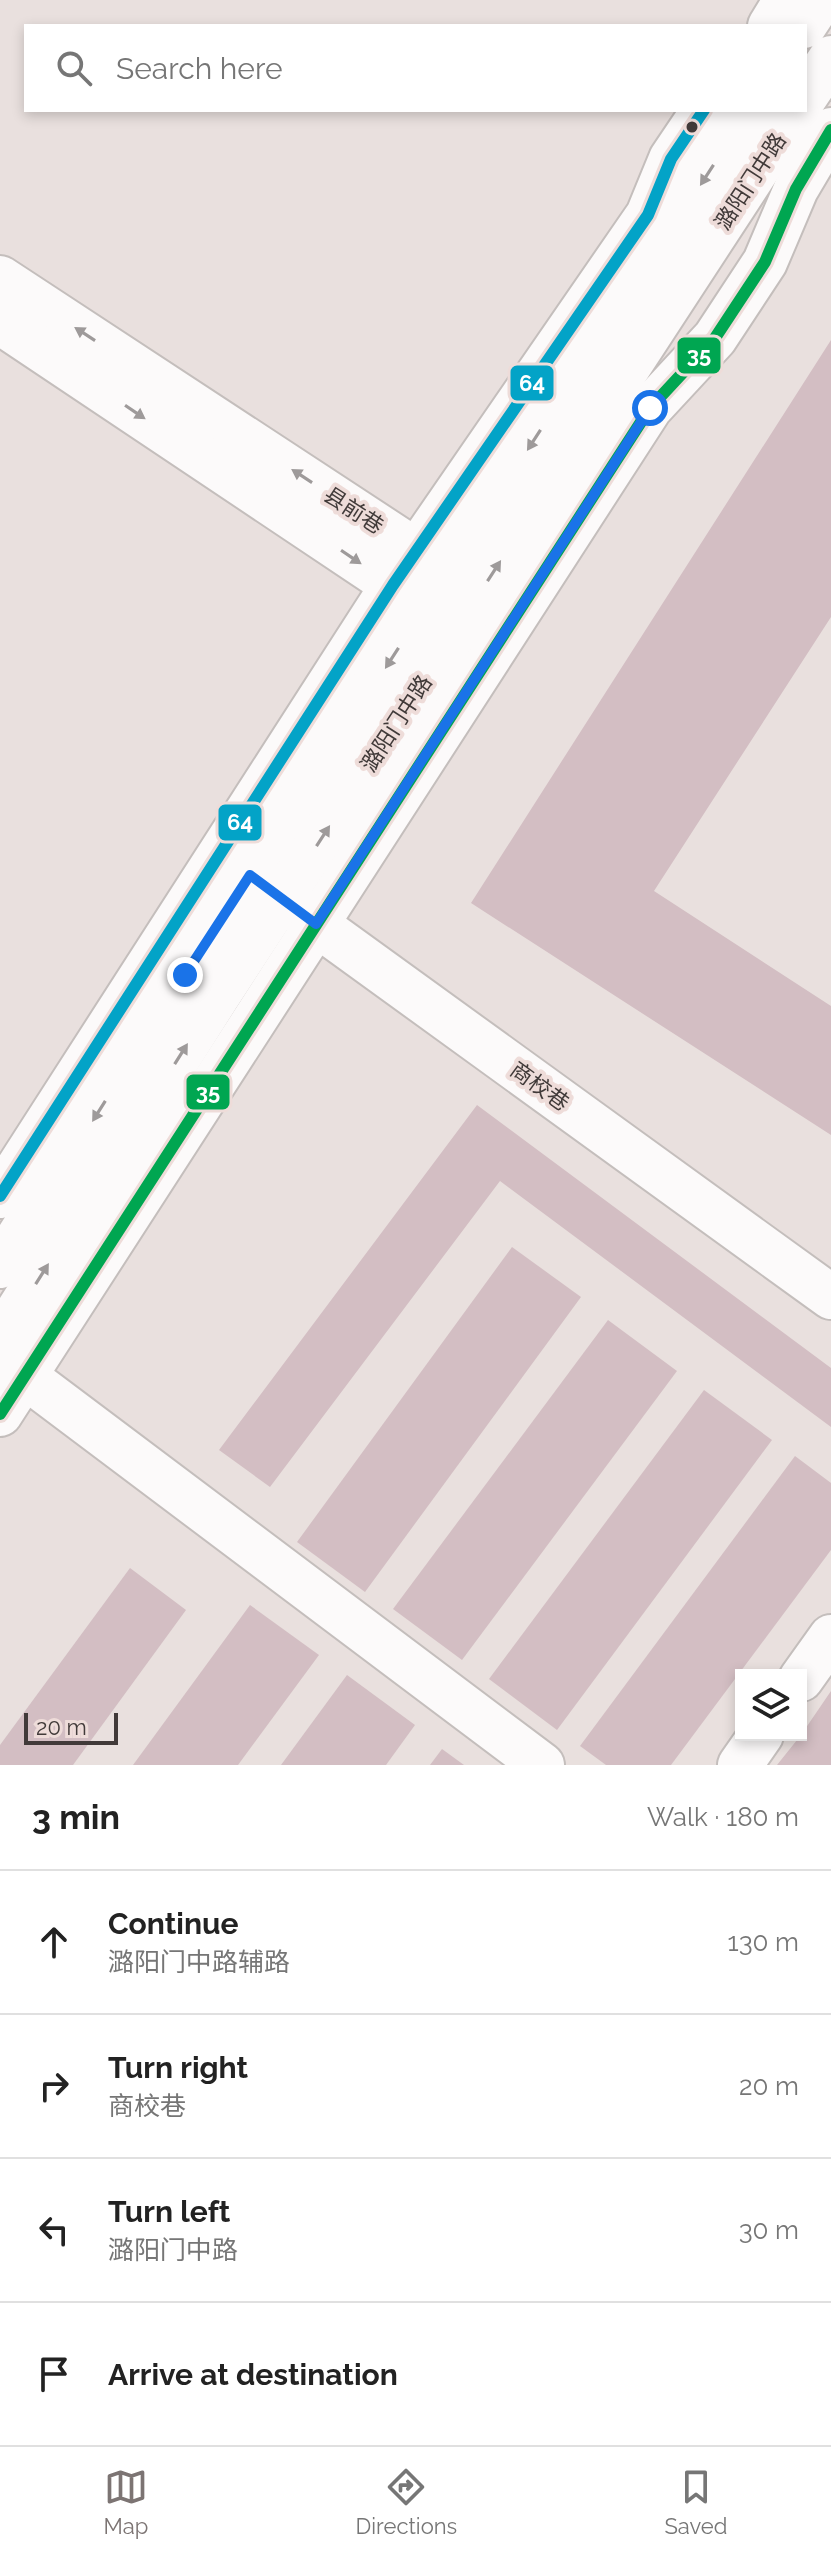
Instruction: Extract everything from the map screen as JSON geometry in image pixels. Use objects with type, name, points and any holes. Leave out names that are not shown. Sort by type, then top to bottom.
[{"type":"street","points":[[771,24],[786,0]]},
{"type":"street","points":[[805,24],[821,0]]},
{"type":"street","points":[[807,94],[831,58]]},
{"type":"street","points":[[0,1196],[421,579],[648,215],[671,159],[703,112]]},
{"type":"street","name":"潞阳门中路","points":[[0,1266],[282,900],[421,579],[748,112]]},
{"type":"street","name":"潞阳门中路","points":[[0,1339],[468,610],[795,112]]},
{"type":"street","points":[[0,1414],[12,1368],[282,900],[650,408],[715,338],[757,275],[796,189],[831,130]]},
{"type":"street","name":"县前巷","points":[[0,278],[421,579]]},
{"type":"street","name":"县前巷","points":[[0,322],[468,610]]},
{"type":"street","name":"商校巷","points":[[282,900],[831,1297]]},
{"type":"street","points":[[12,1368],[542,1765]]},
{"type":"street","points":[[807,1671],[831,1637]]},
{"type":"street","points":[[740,1765],[757,1741]]},
{"type":"building","points":[[831,340],[831,617],[654,891],[831,1006],[831,1135],[471,903]]},
{"type":"building","points":[[477,1105],[831,1368],[831,1427],[500,1181],[270,1487],[219,1450]]},
{"type":"building","points":[[512,1247],[581,1297],[365,1592],[297,1542]]},
{"type":"building","points":[[608,1320],[677,1371],[462,1660],[393,1609]]},
{"type":"building","points":[[704,1390],[772,1440],[557,1730],[489,1679]]},
{"type":"building","points":[[795,1456],[831,1483],[831,1550],[742,1669],[735,1669],[735,1679],[671,1765],[606,1765],[580,1746]]},
{"type":"building","points":[[130,1568],[186,1610],[73,1765],[0,1765],[0,1745]]},
{"type":"building","points":[[250,1605],[319,1655],[238,1765],[133,1765]]},
{"type":"building","points":[[347,1675],[415,1725],[386,1765],[281,1765]]},
{"type":"building","points":[[831,1691],[831,1765],[777,1765],[796,1741],[807,1741],[807,1726]]},
{"type":"building","points":[[442,1749],[464,1765],[430,1765]]},
{"type":"transit line","name":"64","points":[[0,1196],[393,585],[648,215],[671,159],[703,112]]},
{"type":"transit line","name":"35","points":[[0,1414],[650,408],[715,338],[765,262],[796,189],[831,130]]},
{"type":"route","points":[[185,975],[250,875],[316,924],[650,408]]}]
